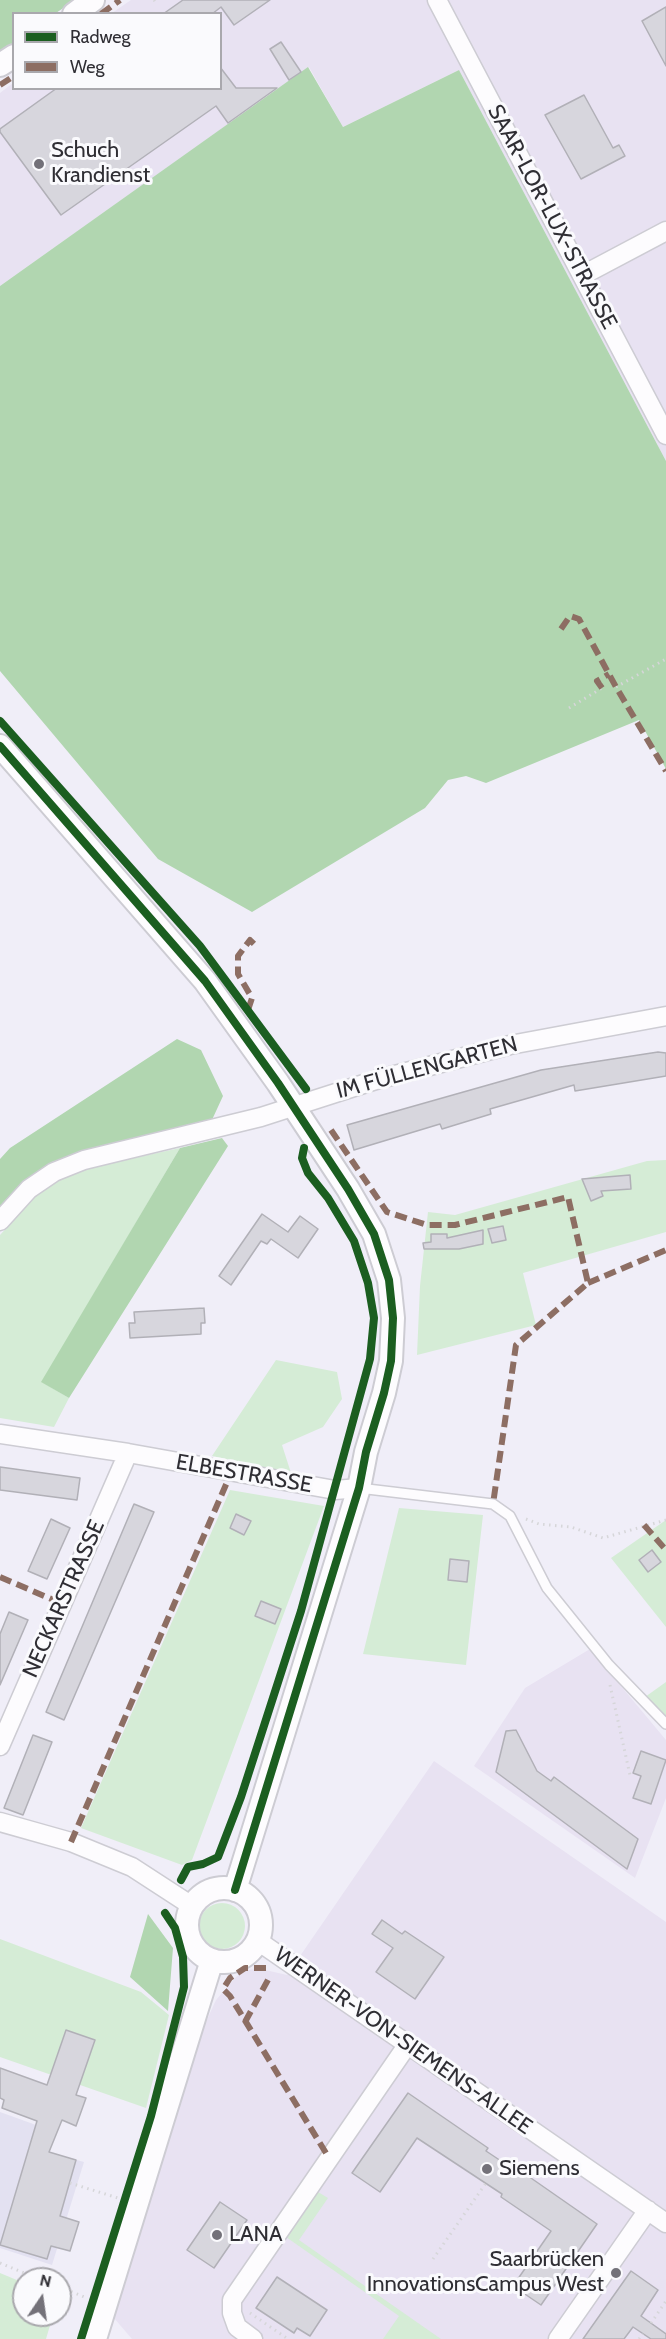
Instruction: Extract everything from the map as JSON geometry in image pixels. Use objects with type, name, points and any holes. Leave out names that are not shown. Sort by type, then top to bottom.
[{"type":"street","points":[[77,12],[93,0]]},
{"type":"street","name":"SAAR-LOR-LUX-STRASSE","points":[[437,0],[666,435]]},
{"type":"street","points":[[583,275],[666,231]]},
{"type":"street","points":[[0,746],[205,981],[292,1105],[374,1234],[389,1280],[393,1318],[391,1361],[366,1452],[359,1488],[236,1890]]},
{"type":"street","name":"IM FÜLLENGARTEN","points":[[0,1221],[29,1189],[54,1172],[84,1160],[261,1117],[292,1105],[376,1080],[510,1045],[666,1016]]},
{"type":"street","name":"ELBESTRASSE","points":[[0,1434],[128,1452],[335,1491],[359,1488]]},
{"type":"street","name":"NECKARSTRASSE","points":[[0,1746],[128,1452]]},
{"type":"street","points":[[0,1822],[71,1842],[132,1867],[192,1906]]},
{"type":"street","points":[[212,1890],[236,1890],[256,1905],[261,1917],[258,1941],[250,1953],[238,1960],[225,1963],[212,1960],[200,1954],[191,1944],[187,1931],[192,1906],[201,1896],[212,1890]]},
{"type":"street","name":"WERNER-VON-SIEMENS-ALLEE","points":[[258,1941],[666,2223]]},
{"type":"street","points":[[95,2339],[212,1960]]},
{"type":"street","points":[[252,2339],[237,2328],[232,2313],[232,2300],[408,2044]]},
{"type":"street","points":[[558,2339],[648,2210]]},
{"type":"lane","name":"ELBESTRASSE","points":[[359,1488],[494,1504],[510,1516],[547,1588],[609,1665],[666,1724]]},
{"type":"path","points":[[154,0],[157,4]]},
{"type":"path","points":[[616,687],[666,659]]},
{"type":"path","points":[[569,708],[602,688]]},
{"type":"path","points":[[521,1516],[539,1524],[570,1527],[603,1538],[666,1520]]},
{"type":"path","points":[[609,1665],[610,1685],[630,1775]]},
{"type":"path","points":[[70,2183],[137,2204]]},
{"type":"path","points":[[433,2259],[486,2183]]},
{"type":"path","points":[[72,2292],[105,2306]]},
{"type":"path","points":[[232,2300],[288,2339]]},
{"type":"path","points":[[651,2323],[666,2301]]},
{"type":"path","points":[[639,2339],[643,2334]]},
{"type":"shaded area","points":[[131,0],[666,0],[666,461],[459,70],[343,127],[309,67],[0,286],[0,93],[12,84],[12,90],[222,90],[222,12],[113,12]]},
{"type":"shaded area","points":[[590,1649],[666,1740],[666,1798],[635,1878],[474,1766],[525,1688]]},
{"type":"shaded area","points":[[434,1761],[666,1922],[666,2339],[132,2339],[114,2318],[199,2037],[216,2000],[236,1977],[246,1970],[261,1969],[287,1975]]},
{"type":"shaded area","points":[[0,2112],[36,2125],[45,2151],[84,2162],[52,2265],[0,2248]]},
{"type":"green space","points":[[0,0],[75,0],[57,12],[12,12],[12,44],[0,53]]},
{"type":"green space","points":[[308,67],[343,127],[459,70],[666,461],[666,769],[639,720],[486,783],[466,776],[448,780],[425,808],[252,912],[158,859],[0,671],[0,286]]},
{"type":"green space","points":[[177,1039],[201,1050],[223,1096],[211,1122],[52,1162],[25,1182],[0,1210],[0,1159],[10,1148]]},
{"type":"green space","points":[[222,1138],[228,1146],[69,1398],[41,1382],[180,1148]]},
{"type":"green space","points":[[180,1148],[42,1382],[69,1398],[54,1427],[0,1418],[0,1235],[38,1194],[58,1180],[88,1168]]},
{"type":"green space","points":[[666,1160],[666,1232],[523,1273],[536,1325],[417,1355],[420,1286],[428,1212],[455,1215],[647,1161]]},
{"type":"green space","points":[[276,1360],[337,1372],[342,1399],[323,1427],[282,1445],[291,1473],[212,1456]]},
{"type":"green space","points":[[230,1490],[324,1506],[192,1860],[182,1865],[81,1828]]},
{"type":"green space","points":[[399,1508],[483,1515],[466,1665],[363,1654]]},
{"type":"green space","points":[[666,1520],[666,1627],[611,1558]]},
{"type":"green space","points":[[666,1682],[666,1718],[645,1697]]},
{"type":"green space","points":[[222,1903],[238,1910],[245,1926],[238,1942],[222,1949],[206,1942],[199,1926],[206,1910]]},
{"type":"green space","points":[[148,1914],[173,1948],[168,2011],[130,1977]]},
{"type":"green space","points":[[0,1939],[141,1992],[169,2015],[146,2108],[0,2057]]},
{"type":"green space","points":[[318,2192],[328,2198],[299,2240],[441,2339],[383,2339],[399,2316],[286,2237]]},
{"type":"green space","points":[[0,2273],[12,2278],[12,2327],[50,2327],[46,2339],[0,2339]]},
{"type":"building","points":[[183,0],[270,0],[234,25],[221,7],[215,12],[166,12]]},
{"type":"building","points":[[666,7],[666,66],[642,21]]},
{"type":"building","points":[[281,42],[301,72],[289,80],[270,49]]},
{"type":"building","points":[[222,70],[236,88],[277,88],[228,123],[216,106],[61,215],[0,129],[54,90],[222,90]]},
{"type":"building","points":[[584,95],[613,148],[619,145],[625,156],[581,179],[545,115]]},
{"type":"building","points":[[658,1052],[666,1053],[666,1076],[575,1091],[574,1085],[490,1109],[491,1114],[442,1129],[440,1124],[354,1150],[347,1125],[541,1070]]},
{"type":"building","points":[[630,1175],[631,1189],[601,1191],[603,1196],[591,1201],[582,1179]]},
{"type":"building","points":[[262,1214],[288,1232],[300,1216],[318,1229],[298,1258],[271,1239],[267,1244],[261,1241],[231,1285],[219,1276]]},
{"type":"building","points":[[503,1226],[506,1240],[492,1243],[488,1229]]},
{"type":"building","points":[[483,1230],[483,1244],[459,1249],[424,1249],[423,1243],[431,1242],[431,1234],[447,1234],[447,1238]]},
{"type":"building","points":[[204,1308],[205,1323],[201,1323],[201,1334],[130,1338],[129,1323],[135,1323],[134,1312]]},
{"type":"building","points":[[0,1467],[80,1478],[77,1500],[0,1490]]},
{"type":"building","points":[[134,1504],[154,1512],[64,1720],[46,1712]]},
{"type":"building","points":[[236,1514],[251,1521],[244,1535],[230,1528]]},
{"type":"building","points":[[51,1519],[70,1528],[47,1579],[28,1571]]},
{"type":"building","points":[[652,1550],[661,1562],[648,1572],[639,1560]]},
{"type":"building","points":[[450,1559],[469,1561],[467,1582],[448,1580]]},
{"type":"building","points":[[261,1601],[281,1609],[275,1624],[255,1616]]},
{"type":"building","points":[[9,1612],[28,1620],[0,1685],[0,1634]]},
{"type":"building","points":[[516,1730],[537,1771],[551,1781],[554,1777],[638,1839],[627,1869],[496,1772],[506,1731]]},
{"type":"building","points":[[33,1735],[52,1742],[23,1815],[4,1808]]},
{"type":"building","points":[[641,1751],[666,1760],[651,1804],[633,1798],[641,1776],[633,1773]]},
{"type":"building","points":[[382,1920],[402,1934],[405,1931],[444,1957],[415,1999],[376,1972],[393,1948],[372,1934]]},
{"type":"building","points":[[66,2030],[95,2040],[76,2095],[86,2098],[76,2126],[62,2120],[49,2152],[76,2160],[60,2216],[79,2222],[70,2251],[51,2246],[47,2259],[0,2245],[37,2121],[2,2108],[4,2100],[0,2098],[0,2068],[47,2085]]},
{"type":"building","points":[[408,2093],[488,2148],[486,2151],[516,2172],[518,2169],[597,2224],[541,2305],[513,2286],[551,2231],[501,2197],[502,2194],[417,2138],[380,2192],[352,2173]]},
{"type":"building","name":"LANA","points":[[220,2202],[247,2220],[214,2268],[187,2250]]},
{"type":"building","points":[[631,2271],[658,2290],[641,2316],[666,2334],[666,2339],[651,2339],[633,2327],[624,2339],[583,2339]]},
{"type":"building","points":[[277,2277],[327,2310],[310,2336],[297,2328],[294,2333],[256,2308]]},
{"type":"marked path","points":[[104,12],[120,0]]},
{"type":"marked path","points":[[0,85],[12,77]]},
{"type":"marked path","points":[[561,629],[570,616],[579,619],[666,771]]},
{"type":"marked path","points":[[602,688],[597,681],[609,674]]},
{"type":"marked path","points":[[248,1010],[252,998],[238,974],[238,956],[250,940],[257,947]]},
{"type":"marked path","points":[[331,1130],[387,1212],[427,1225],[455,1225],[568,1197],[588,1283],[516,1345],[493,1504]]},
{"type":"marked path","points":[[588,1283],[666,1250]]},
{"type":"marked path","points":[[71,1842],[231,1473]]},
{"type":"marked path","points":[[644,1525],[666,1550]]},
{"type":"marked path","points":[[0,1577],[63,1604]]},
{"type":"marked path","points":[[266,1968],[245,1968],[230,1978],[223,1989],[230,1996],[329,2158]]},
{"type":"marked path","points":[[245,2022],[269,1978]]},
{"type":"cycle path","points":[[0,721],[200,946],[306,1089]]},
{"type":"cycle path","points":[[0,746],[205,981],[278,1083],[348,1189],[374,1234],[389,1280],[393,1318],[391,1361],[384,1393],[366,1452],[359,1488],[235,1890]]},
{"type":"cycle path","points":[[181,1880],[188,1867],[203,1864],[218,1857],[241,1797],[301,1611],[370,1359],[374,1318],[368,1283],[354,1241],[328,1198],[308,1173],[302,1158],[304,1148]]},
{"type":"cycle path","points":[[81,2339],[151,2116],[184,1987],[183,1957],[175,1928],[165,1913]]},
{"type":"place","name":"Schuch Krandienst","points":[[39,164]]},
{"type":"place","name":"Siemens","points":[[487,2169]]},
{"type":"place","name":"LANA","points":[[217,2235]]},
{"type":"place","name":"Saarbrücken InnovationsCampus West","points":[[616,2273]]}]
